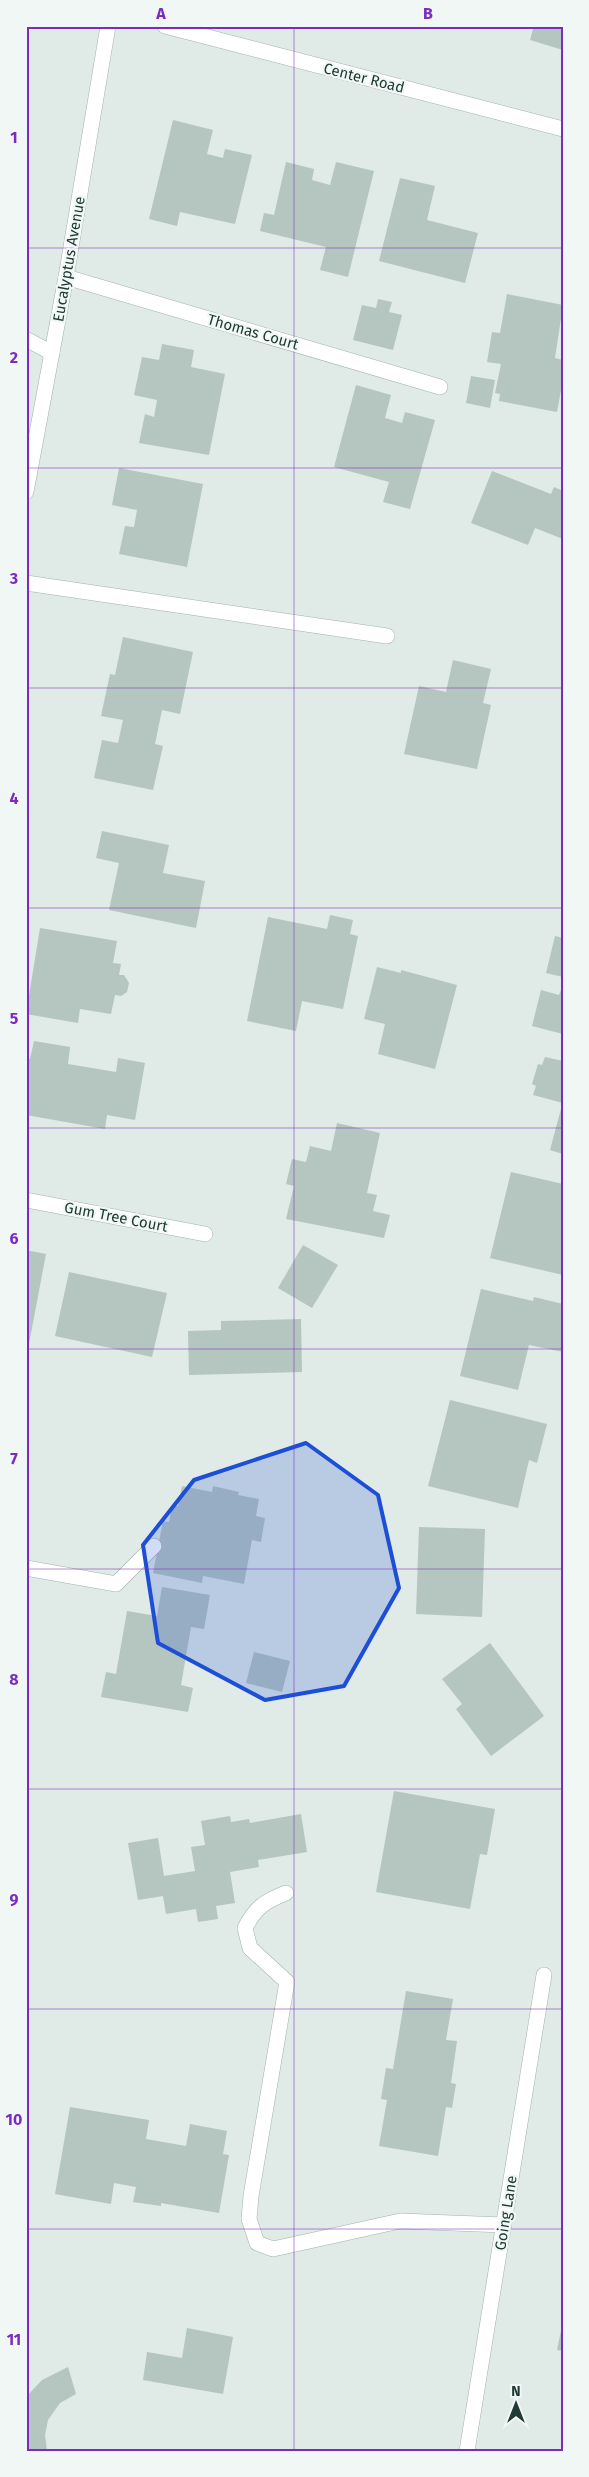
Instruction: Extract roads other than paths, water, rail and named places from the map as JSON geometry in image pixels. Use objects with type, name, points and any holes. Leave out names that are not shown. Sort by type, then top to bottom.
[{"type":"street","name":"Eucalyptus Avenue","points":[[26,492],[66,277],[108,26]]},
{"type":"street","name":"Center Road","points":[[165,26],[563,129]]},
{"type":"street","name":"Thomas Court","points":[[66,277],[440,386]]},
{"type":"street","points":[[26,339],[52,352]]},
{"type":"street","points":[[26,583],[387,636]]},
{"type":"street","name":"Gum Tree Court","points":[[26,1200],[205,1234]]},
{"type":"street","points":[[26,1568],[116,1584],[154,1546]]},
{"type":"street","points":[[286,1893],[267,1900],[251,1916],[244,1928],[250,1948],[287,1982],[251,2196],[249,2219],[257,2242],[273,2250],[400,2221],[504,2225]]},
{"type":"street","name":"Going Lane","points":[[467,2451],[544,1975]]}]
